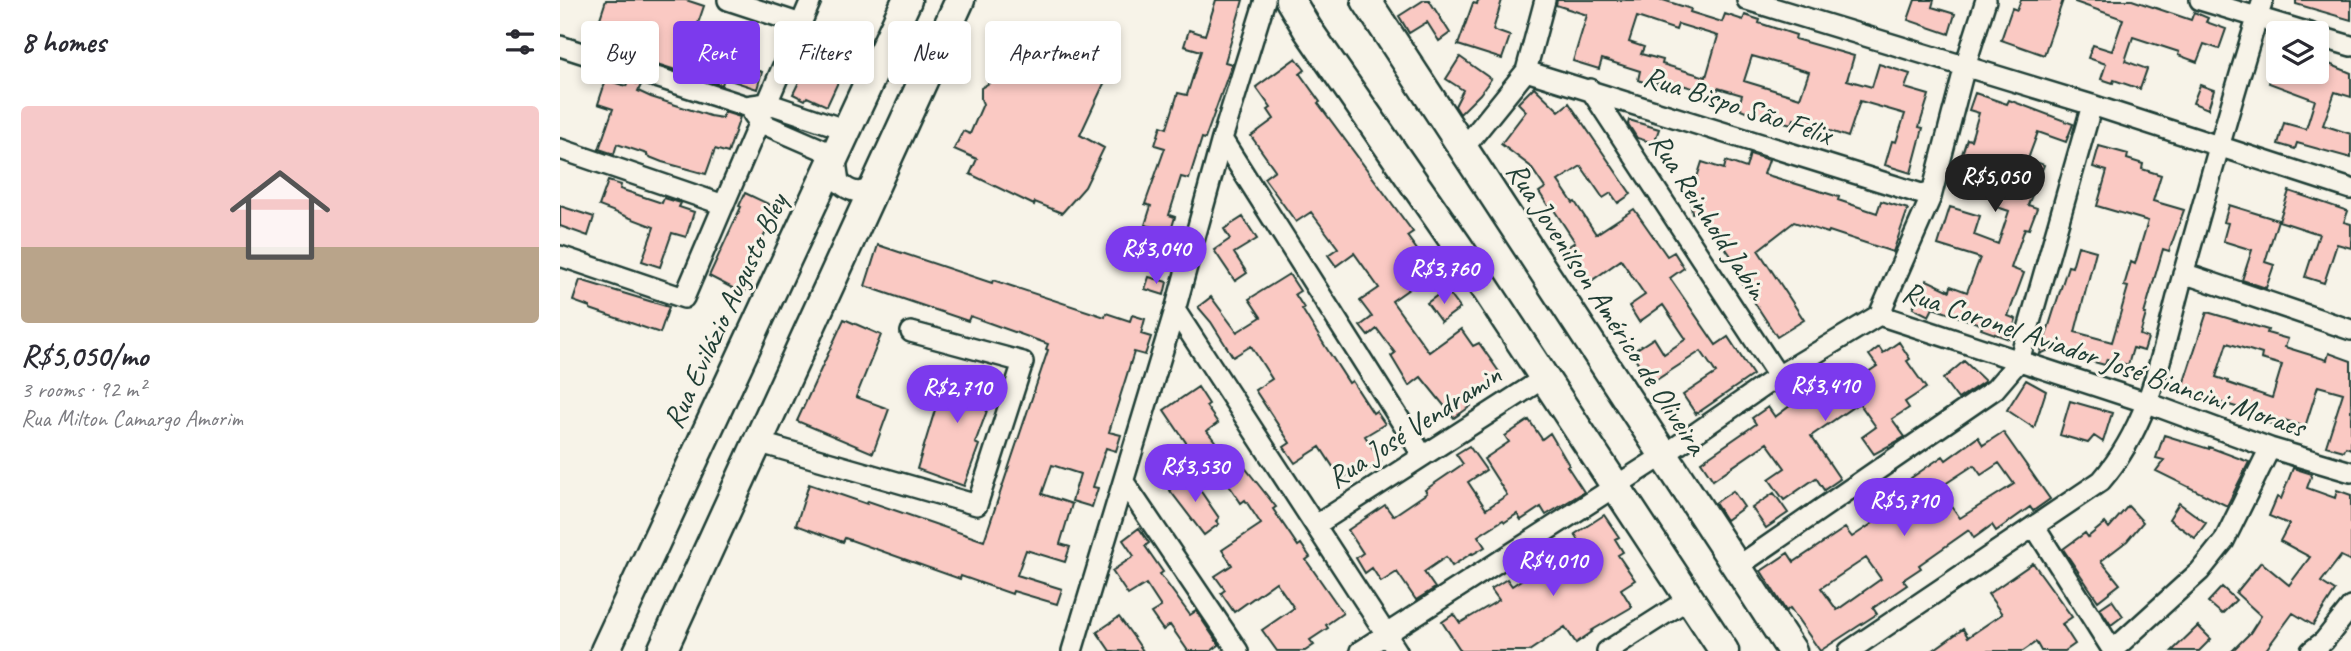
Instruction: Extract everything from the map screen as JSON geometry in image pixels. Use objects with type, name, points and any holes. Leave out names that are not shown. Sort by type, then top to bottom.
[{"type":"main road","name":"Rua Evilázio Augusto Bley","points":[[605,651],[906,0]]},
{"type":"main road","points":[[662,651],[960,0]]},
{"type":"main road","points":[[1290,0],[1459,248],[1724,651]]},
{"type":"main road","name":"Rua Jovenilson Américo de Oliveira","points":[[1366,0],[1793,651]]},
{"type":"street","points":[[728,0],[792,21]]},
{"type":"street","points":[[802,21],[811,0]]},
{"type":"street","points":[[1076,647],[1222,139],[1265,0]]},
{"type":"street","points":[[1462,149],[1526,71],[1545,0]]},
{"type":"street","points":[[1747,0],[2092,105],[2351,188]]},
{"type":"street","points":[[1360,651],[1664,455],[1778,376],[1879,314],[1931,197],[1965,66],[1986,0]]},
{"type":"street","points":[[2200,0],[2260,9],[2284,21]]},
{"type":"street","points":[[1849,651],[2101,481],[2120,460],[2148,403],[2260,9]]},
{"type":"street","points":[[2329,40],[2351,46]]},
{"type":"street","points":[[560,46],[746,106],[767,103],[841,142]]},
{"type":"street","name":"Rua Bispo São Félix","points":[[1526,71],[1931,197]]},
{"type":"street","points":[[560,256],[684,298],[775,84]]},
{"type":"street","name":"Rua Reinhold Jabin","points":[[1590,89],[1778,376]]},
{"type":"street","points":[[1737,567],[1995,389],[2019,361],[2092,105]]},
{"type":"street","points":[[746,106],[759,122],[841,142]]},
{"type":"street","points":[[1222,139],[1423,456]]},
{"type":"street","points":[[841,142],[839,182],[860,194],[874,188]]},
{"type":"street","points":[[560,149],[723,205]]},
{"type":"street","points":[[2183,273],[2351,330]]},
{"type":"street","points":[[1175,310],[1397,651]]},
{"type":"street","name":"Rua Coronel Aviador José Biancini Moraes","points":[[1879,314],[2148,403],[2270,448],[2351,472]]},
{"type":"street","points":[[757,442],[976,505],[1023,362],[911,332]]},
{"type":"street","name":"Rua José Vendramin","points":[[1316,525],[1544,377]]},
{"type":"street","points":[[2034,526],[2113,651],[2200,571],[2224,541],[2270,448]]},
{"type":"street","points":[[1124,482],[1238,651]]},
{"type":"street","points":[[1607,651],[1690,598]]},
{"type":"street","points":[[2311,651],[2324,641],[2351,607]]},
{"type":"building","points":[[606,0],[686,0],[704,6],[699,21],[673,21],[673,69],[659,65],[659,21],[599,21]]},
{"type":"building","points":[[1216,0],[1243,0],[1225,62],[1232,64],[1205,139],[1202,138],[1189,179],[1181,177],[1169,215],[1175,217],[1169,237],[1173,239],[1168,255],[1146,248],[1153,227],[1145,225],[1151,206],[1145,204],[1165,148],[1155,145],[1161,126],[1167,128],[1178,93],[1187,95],[1201,51],[1184,46],[1189,30],[1205,35]]},
{"type":"building","points":[[1424,0],[1429,0],[1450,33],[1439,41],[1427,22],[1409,33],[1399,16]]},
{"type":"building","points":[[1478,0],[1502,0],[1493,30],[1510,36],[1502,59],[1458,45],[1473,3],[1477,4]]},
{"type":"building","points":[[1557,0],[1663,0],[1722,22],[1725,14],[1743,20],[1745,15],[1760,20],[1759,23],[1796,35],[1795,39],[1854,56],[1847,80],[1872,87],[1879,64],[1910,74],[1905,88],[1929,95],[1919,127],[1923,128],[1911,173],[1885,165],[1892,141],[1896,142],[1905,114],[1860,101],[1848,137],[1794,119],[1792,124],[1758,116],[1738,108],[1742,95],[1718,88],[1716,95],[1679,84],[1678,88],[1656,81],[1655,86],[1638,80],[1640,71],[1602,59],[1599,69],[1573,61],[1587,15],[1556,5]],"holes":[[[1637,17],[1676,30],[1678,24],[1718,36],[1706,77],[1662,64],[1663,60],[1641,54],[1644,47],[1629,42]],[[1752,56],[1809,72],[1800,98],[1744,81]]]},
{"type":"building","points":[[1915,0],[1934,0],[1932,7],[1955,14],[1949,34],[1908,20]]},
{"type":"building","points":[[2021,0],[2063,0],[2044,55],[2001,40],[2012,8],[2017,10]]},
{"type":"building","points":[[2075,0],[2132,0],[2191,20],[2194,12],[2208,18],[2206,22],[2226,29],[2219,49],[2204,44],[2197,62],[2178,55],[2179,52],[2133,37],[2125,61],[2147,69],[2140,89],[2114,80],[2113,83],[2101,79],[2106,64],[2088,58],[2093,45],[2112,51],[2123,19]]},
{"type":"building","points":[[2296,0],[2351,0],[2351,20],[2296,4]]},
{"type":"building","points":[[1460,57],[1491,79],[1460,114],[1455,106],[1463,90],[1446,79]]},
{"type":"building","points":[[1296,58],[1305,70],[1300,74],[1320,102],[1318,103],[1413,232],[1407,236],[1423,258],[1406,270],[1416,284],[1392,301],[1429,352],[1461,329],[1473,346],[1479,343],[1502,376],[1468,401],[1471,406],[1454,418],[1421,377],[1409,386],[1391,356],[1395,353],[1377,329],[1368,336],[1360,326],[1372,317],[1360,301],[1379,288],[1354,253],[1336,266],[1328,255],[1338,248],[1311,212],[1296,222],[1264,178],[1275,170],[1251,136],[1274,119],[1268,110],[1271,108],[1256,87]]},
{"type":"building","points":[[2329,64],[2351,73],[2351,97],[2335,92],[2323,125],[2351,134],[2351,158],[2297,143],[2295,149],[2278,144],[2284,123],[2306,129],[2315,100],[2272,84],[2329,84]]},
{"type":"building","points":[[605,84],[638,84],[641,85],[638,91],[651,97],[710,116],[722,118],[724,112],[740,117],[728,153],[715,149],[706,174],[662,162],[617,144],[614,154],[599,149],[613,109],[598,104]]},
{"type":"building","points":[[742,84],[758,84],[757,89]]},
{"type":"building","points":[[798,84],[837,84],[827,106],[793,94]]},
{"type":"building","points":[[988,84],[1104,84],[1080,135],[1104,148],[1085,187],[1062,213],[1035,202],[1034,205],[970,174],[977,159],[954,149],[963,131],[970,134],[983,104],[981,88]]},
{"type":"building","points":[[2200,85],[2214,90],[2208,109],[2193,103]]},
{"type":"building","points":[[1534,87],[1559,111],[1569,103],[1631,194],[1618,203],[1611,193],[1603,198],[1581,166],[1558,181],[1596,234],[1634,209],[1667,256],[1674,252],[1684,268],[1670,278],[1716,345],[1728,337],[1753,375],[1696,414],[1683,395],[1716,373],[1701,351],[1650,384],[1632,352],[1654,338],[1664,354],[1686,339],[1663,305],[1639,322],[1629,306],[1645,295],[1621,260],[1591,281],[1578,261],[1569,266],[1560,252],[1575,242],[1539,192],[1545,188],[1530,166],[1501,144],[1526,111],[1518,103]]},
{"type":"building","points":[[1975,93],[2007,104],[2009,100],[2073,124],[2066,142],[2038,132],[2028,159],[2044,165],[2028,205],[2037,208],[2029,229],[2025,228],[2011,268],[2024,273],[2008,316],[2016,319],[2009,339],[1981,329],[1983,325],[1933,308],[1929,316],[1913,308],[1927,280],[1950,291],[1951,286],[1967,292],[1980,258],[1938,245],[1950,207],[1980,216],[1974,235],[1998,244],[2009,211],[1997,207],[2007,174],[1960,160],[1967,139],[1971,140],[1979,113],[1969,110]]},
{"type":"building","points":[[1629,120],[1659,129],[1654,143],[1637,138],[1628,124]]},
{"type":"building","points":[[2099,146],[2128,154],[2127,159],[2143,164],[2142,169],[2161,175],[2153,201],[2184,210],[2169,251],[2163,249],[2144,314],[2140,335],[2148,338],[2144,351],[2133,348],[2128,365],[2107,359],[2105,365],[2049,350],[2040,354],[2068,266],[2072,267],[2078,246],[2096,251],[2075,332],[2112,342],[2128,287],[2124,286],[2131,262],[2135,264],[2148,221],[2097,206],[2107,171],[2093,167]]},
{"type":"building","points":[[1750,154],[1769,160],[1764,174],[1839,197],[1838,200],[1877,213],[1881,201],[1908,209],[1893,252],[1794,222],[1758,250],[1804,320],[1777,337],[1738,277],[1743,273],[1700,212],[1692,213],[1690,199],[1702,162],[1724,169],[1726,161],[1746,168]]},
{"type":"building","points":[[608,181],[621,185],[620,189],[662,203],[664,198],[681,203],[679,207],[694,212],[686,237],[672,233],[660,267],[642,261],[654,227],[599,206]]},
{"type":"building","points":[[2289,191],[2348,211],[2344,222],[2351,224],[2351,248],[2337,244],[2324,283],[2305,277],[2319,234],[2279,221]]},
{"type":"building","points":[[745,193],[781,210],[774,223],[771,221],[758,249],[762,251],[744,294],[709,276]]},
{"type":"building","points":[[2229,205],[2278,220],[2265,262],[2274,265],[2266,288],[2242,280],[2252,250],[2223,241],[2228,223],[2224,222]]},
{"type":"building","points":[[560,206],[594,217],[588,236],[560,226]]},
{"type":"building","points":[[1243,217],[1257,239],[1234,253],[1247,273],[1235,281],[1214,250],[1230,239],[1224,229]]},
{"type":"building","points":[[878,245],[1105,317],[1106,313],[1130,321],[1132,315],[1145,319],[1141,334],[1151,337],[1145,355],[1134,352],[1109,432],[1121,435],[1116,451],[1106,448],[1093,487],[1098,488],[1092,507],[1072,501],[1080,474],[1052,465],[1042,494],[1072,504],[1060,544],[1070,547],[1065,562],[1026,550],[1017,575],[1062,589],[1057,604],[1013,591],[1012,594],[961,576],[960,579],[845,538],[843,542],[796,525],[809,484],[867,504],[868,501],[984,541],[1048,350],[1048,344],[970,316],[968,321],[865,286]]},
{"type":"building","points":[[1289,274],[1300,291],[1295,294],[1304,308],[1302,309],[1325,346],[1349,383],[1352,381],[1373,413],[1376,411],[1385,424],[1365,436],[1381,461],[1361,474],[1358,468],[1341,479],[1320,447],[1295,463],[1284,447],[1290,443],[1255,390],[1272,379],[1251,346],[1233,357],[1198,307],[1211,297],[1237,332],[1261,317],[1249,299]]},
{"type":"building","points":[[1149,277],[1167,282],[1164,295],[1145,289]]},
{"type":"building","points":[[580,280],[669,307],[660,333],[573,301]]},
{"type":"building","points":[[1446,289],[1460,308],[1441,322],[1427,303]]},
{"type":"building","points":[[2207,312],[2268,330],[2267,333],[2288,339],[2285,347],[2327,360],[2329,353],[2351,361],[2351,449],[2346,447],[2344,451],[2326,446],[2343,393],[2318,386],[2305,427],[2285,420],[2283,427],[2265,422],[2267,416],[2181,391]],"holes":[[[2227,343],[2262,354],[2261,359],[2282,365],[2272,398],[2216,377]]]},
{"type":"building","points":[[844,319],[881,335],[856,397],[889,409],[873,453],[797,421]]},
{"type":"building","points":[[1899,342],[1910,359],[1907,361],[1926,388],[1905,402],[1909,408],[1892,419],[1905,437],[1874,454],[1862,437],[1876,427],[1859,403],[1811,436],[1840,479],[1824,490],[1816,478],[1784,500],[1769,479],[1785,468],[1767,443],[1713,480],[1701,462],[1756,424],[1752,418],[1768,407],[1775,417],[1807,393],[1802,387],[1817,377],[1831,397],[1877,366],[1869,355],[1879,347],[1883,353]]},
{"type":"building","points":[[1964,361],[1985,381],[1958,399],[1943,379]]},
{"type":"building","points":[[949,364],[998,381],[975,443],[979,445],[964,486],[917,469]]},
{"type":"building","points":[[2026,380],[2046,391],[2034,428],[2007,410]]},
{"type":"building","points":[[1198,387],[1209,404],[1206,406],[1218,423],[1207,431],[1221,449],[1198,465],[1164,410]]},
{"type":"building","points":[[2070,401],[2112,413],[2103,442],[2094,436],[2088,443],[2060,435]]},
{"type":"building","points":[[1529,420],[1542,439],[1550,433],[1584,492],[1546,515],[1541,507],[1521,520],[1517,514],[1478,536],[1485,547],[1452,566],[1446,557],[1424,572],[1435,588],[1416,600],[1397,572],[1381,582],[1372,568],[1365,573],[1356,558],[1363,553],[1348,530],[1385,505],[1393,516],[1427,493],[1425,490],[1463,464],[1456,454],[1469,446],[1486,470],[1468,482],[1486,509],[1507,495],[1484,459],[1509,442],[1505,436]]},
{"type":"building","points":[[2003,432],[2050,499],[2033,511],[2030,507],[1996,531],[1992,525],[1974,538],[1969,530],[1919,565],[1921,568],[1903,580],[1907,585],[1873,608],[1877,614],[1820,651],[1790,608],[1786,611],[1761,571],[1788,553],[1794,562],[1845,528],[1852,537],[1885,515],[1879,506],[1914,482],[1911,478],[1943,456],[1946,460],[1978,437],[1983,445]],"holes":[[[1999,463],[2014,484],[1960,518],[1939,488],[1974,465],[1981,475]],[[1866,558],[1881,579],[1837,610],[1821,588]]]},
{"type":"building","points":[[2164,435],[2209,447],[2249,462],[2227,506],[2156,471],[2164,460],[2156,458]]},
{"type":"building","points":[[1243,465],[1276,507],[1273,509],[1298,546],[1301,544],[1310,557],[1306,560],[1343,613],[1326,625],[1328,628],[1310,640],[1314,645],[1305,651],[1277,651],[1262,630],[1294,608],[1276,582],[1234,612],[1221,593],[1225,590],[1215,576],[1232,565],[1222,550],[1261,524],[1245,500],[1241,503],[1224,478]]},
{"type":"building","points":[[2293,468],[2312,474],[2307,488],[2335,498],[2337,490],[2351,495],[2351,561],[2341,556],[2321,582],[2335,591],[2313,625],[2293,613],[2265,651],[2232,651],[2250,633],[2261,616],[2236,593],[2261,562],[2289,585],[2310,557],[2280,541],[2289,524],[2269,516],[2277,497],[2281,499]]},
{"type":"building","points":[[1189,474],[1219,518],[1216,521],[1219,524],[1204,535],[1168,488]]},
{"type":"building","points":[[1733,491],[1744,507],[1726,520],[1715,503]]},
{"type":"building","points":[[1774,493],[1788,513],[1766,528],[1752,508]]},
{"type":"building","points":[[2179,503],[2206,523],[2195,538],[2169,519]]},
{"type":"building","points":[[2128,506],[2143,522],[2127,541],[2101,561],[2120,584],[2098,601],[2063,549],[2085,533],[2088,537],[2105,523],[2109,528]]},
{"type":"building","points":[[1604,515],[1619,537],[1615,539],[1623,552],[1618,555],[1635,580],[1621,589],[1632,607],[1576,643],[1565,627],[1529,651],[1461,651],[1442,622],[1454,614],[1460,623],[1499,600],[1491,589],[1507,579],[1512,586],[1579,541],[1575,534]]},
{"type":"building","points":[[1139,528],[1149,543],[1145,546],[1163,572],[1160,574],[1190,615],[1196,611],[1219,645],[1211,651],[1188,651],[1170,625],[1163,630],[1151,613],[1161,607],[1146,584],[1128,595],[1112,571],[1134,556],[1123,540]]},
{"type":"building","points":[[2033,563],[2072,617],[2062,624],[2075,644],[2065,651],[2041,651],[2036,642],[2023,651],[1932,651],[1963,629],[1968,637],[2002,614],[1988,594]]},
{"type":"building","points":[[2222,587],[2236,600],[2222,614],[2208,602]]},
{"type":"building","points":[[2112,600],[2123,616],[2111,625],[2100,608]]},
{"type":"building","points":[[1119,617],[1143,651],[1110,651],[1097,632]]},
{"type":"building","points":[[2198,626],[2211,639],[2199,651],[2172,651]]}]
